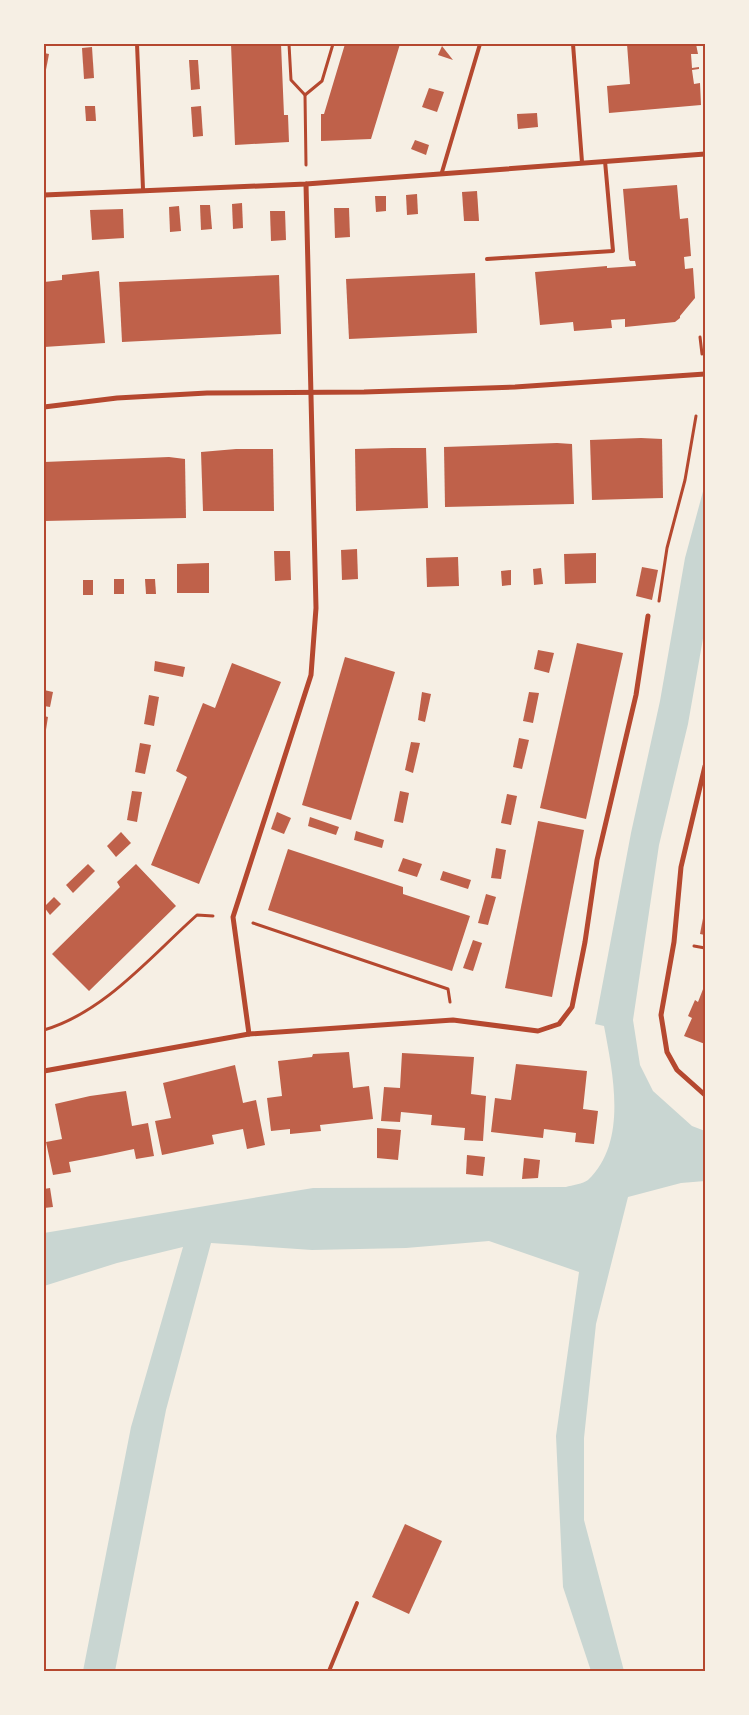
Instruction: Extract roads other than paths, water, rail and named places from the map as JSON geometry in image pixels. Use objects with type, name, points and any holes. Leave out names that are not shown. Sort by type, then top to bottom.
[{"type":"street","points":[[44,195],[143,189],[306,184],[442,172],[705,154]]},
{"type":"street","points":[[249,1034],[233,917],[311,675],[316,608],[306,184]]},
{"type":"street","points":[[44,407],[126,397],[207,393],[310,393],[516,387],[705,374]]},
{"type":"street","points":[[44,1072],[249,1034],[453,1020],[538,1031],[559,1024],[572,1007],[585,942],[597,860],[636,695],[648,616]]},
{"type":"street","points":[[705,766],[681,867],[674,942],[661,1015],[667,1052],[676,1070],[705,1095]]},
{"type":"lane","points":[[137,44],[143,189]]},
{"type":"lane","points":[[442,172],[480,44]]},
{"type":"lane","points":[[573,44],[582,162]]},
{"type":"lane","points":[[487,259],[613,250],[605,160]]},
{"type":"lane","points":[[328,1671],[357,1603]]}]
